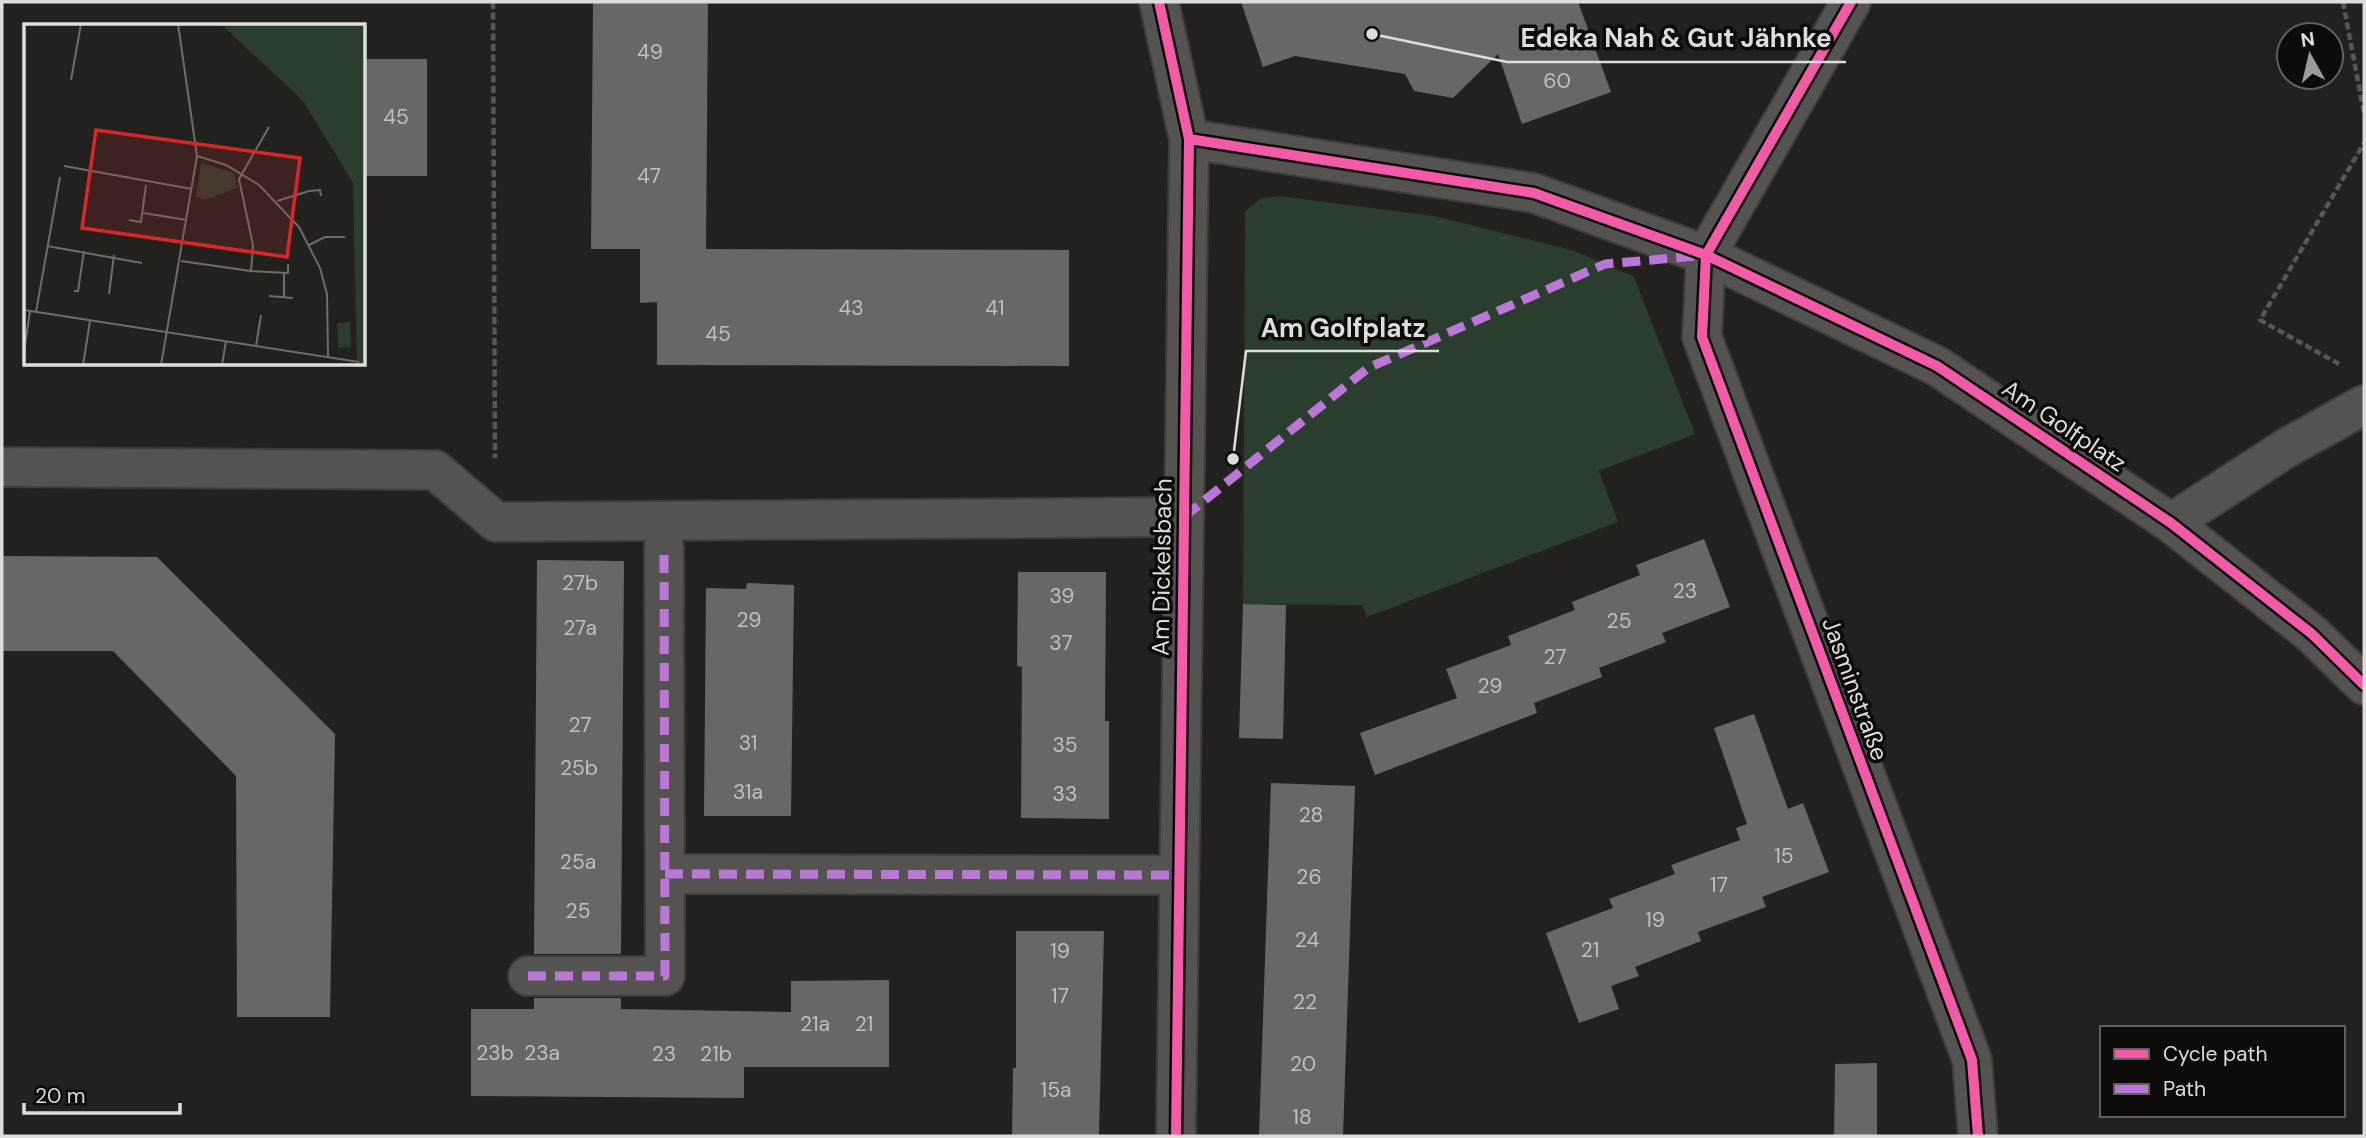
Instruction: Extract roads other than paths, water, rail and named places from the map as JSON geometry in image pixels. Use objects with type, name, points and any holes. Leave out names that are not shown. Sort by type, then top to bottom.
[{"type":"street","name":"Am Dickelsbach","points":[[1159,2],[1189,139],[1176,1136]]},
{"type":"street","points":[[1706,255],[1851,2]]},
{"type":"street","name":"Am Golfplatz","points":[[1189,139],[1534,193],[1706,255],[1937,366],[2171,523],[2312,634],[2364,685]]},
{"type":"street","name":"Jasminstraße","points":[[1706,255],[1702,337],[1972,1059],[1978,1136]]},
{"type":"street","points":[[2171,523],[2288,447],[2364,405]]},
{"type":"street","points":[[2,467],[435,470],[496,522],[1184,517]]},
{"type":"street","points":[[528,976],[665,976],[664,547]]},
{"type":"street","points":[[665,874],[1179,875]]},
{"type":"place","name":"Edeka Nah & Gut Jähnke","points":[[1372,34]]},
{"type":"place","name":"Am Golfplatz","points":[[1233,459]]}]
